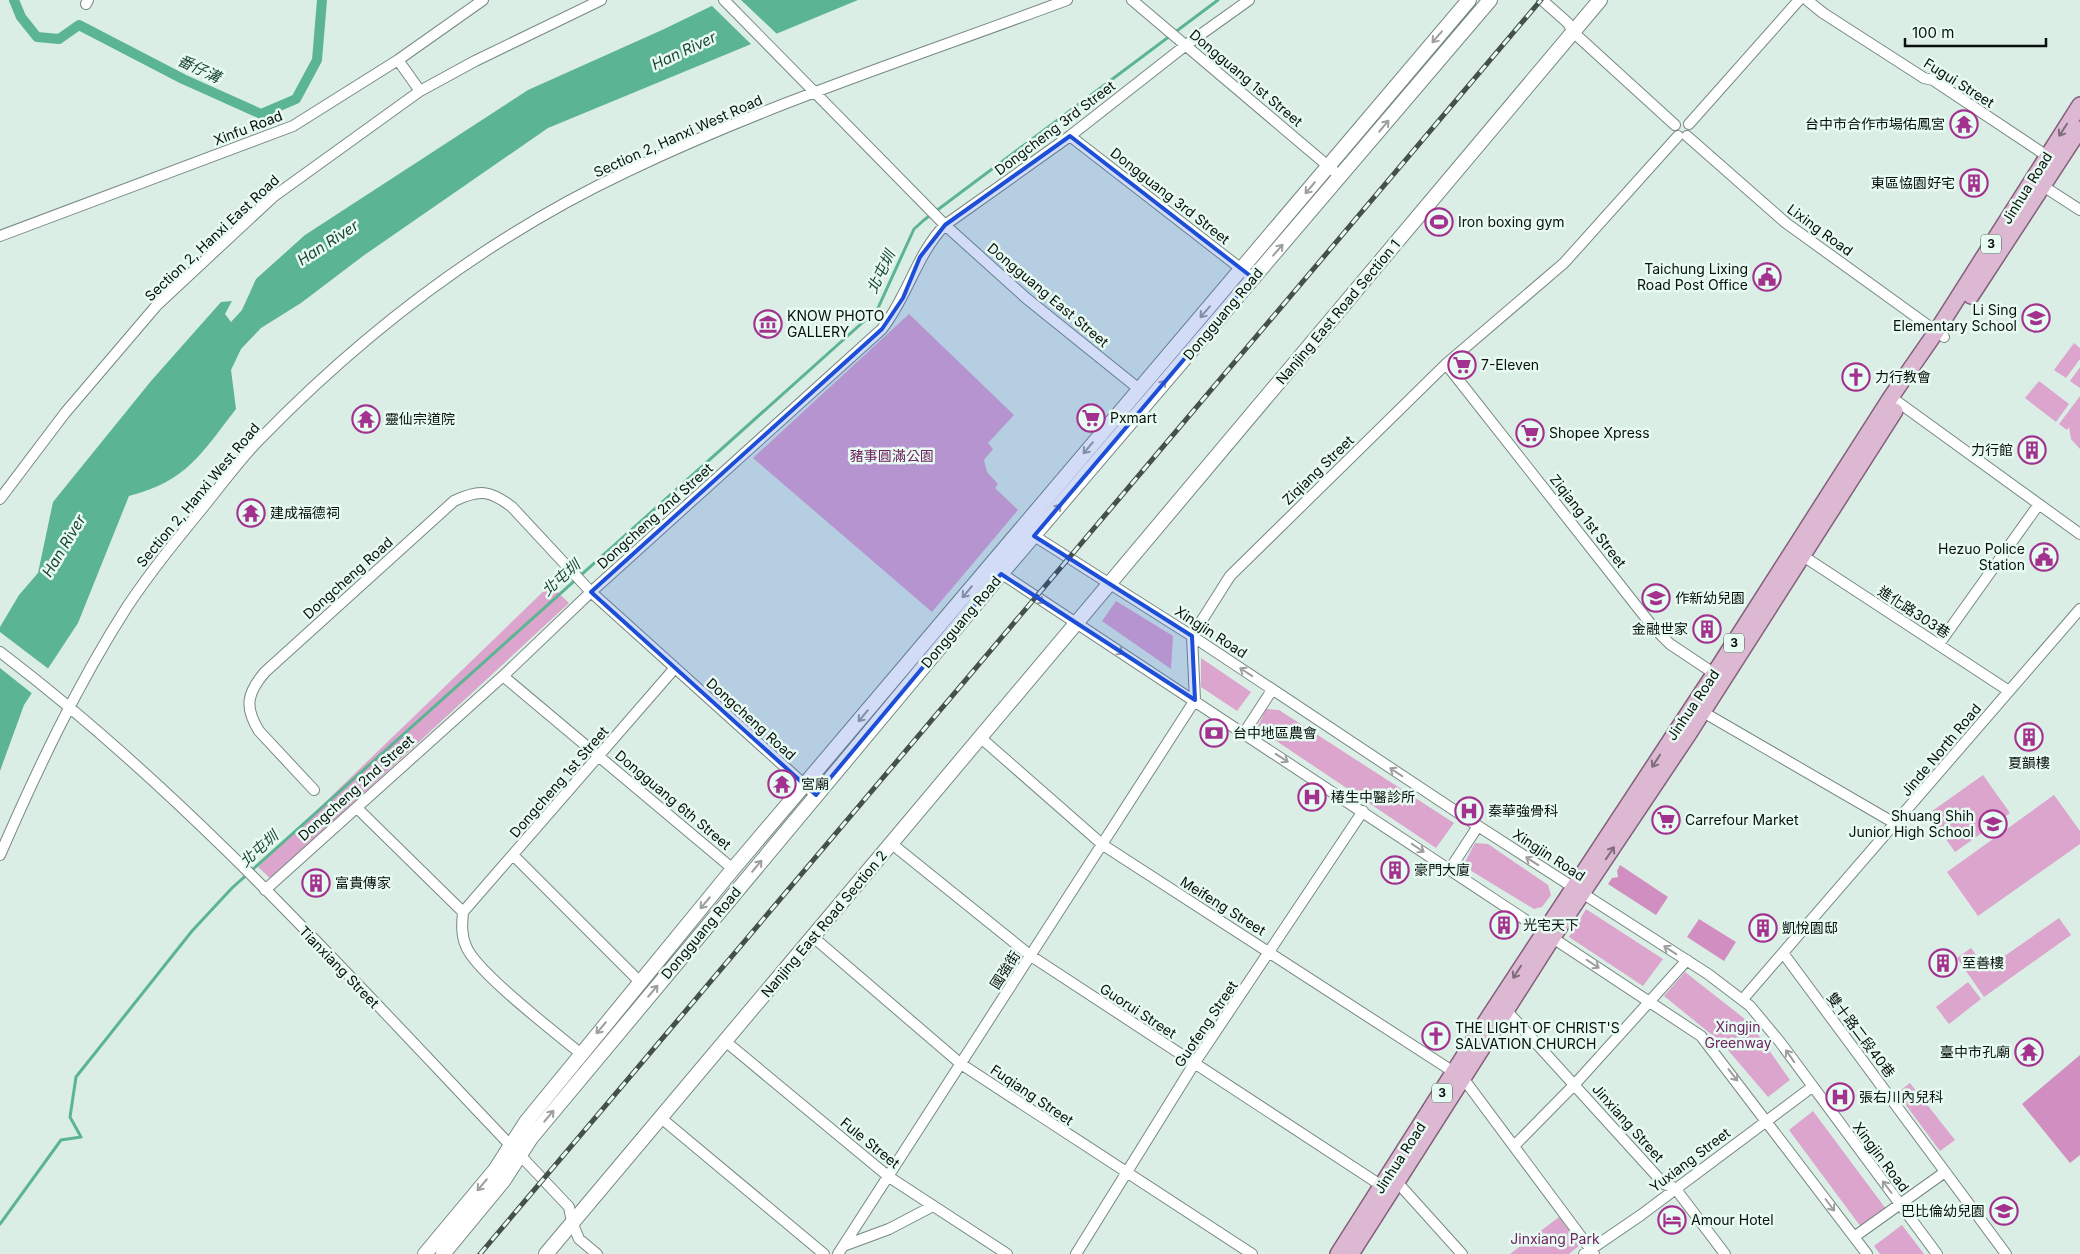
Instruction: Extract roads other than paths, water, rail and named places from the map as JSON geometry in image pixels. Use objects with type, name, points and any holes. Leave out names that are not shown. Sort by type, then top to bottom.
[{"type":"main road","name":"Jinhua Road","points":[[1940,335],[2047,156],[2080,105]]},
{"type":"main road","name":"Jinhua Road","points":[[1351,1254],[1398,1183],[1459,1076],[1548,934],[1719,677],[1895,400],[2043,186],[2080,129]]},
{"type":"main road","name":"Jinhua Road","points":[[1578,890],[1703,712],[1719,677],[1803,556],[1895,400]]},
{"type":"main road","name":"Jinhua Road","points":[[1338,1254],[1382,1186],[1507,1011],[1548,934]]},
{"type":"street","name":"Xinfu Road","points":[[0,236],[293,126],[398,60],[483,0]]},
{"type":"street","name":"Section 2, Hanxi East Road","points":[[0,499],[65,413],[158,305],[273,197],[420,91],[483,57],[601,0]]},
{"type":"street","name":"Dongguang East Street","points":[[724,0],[816,91],[943,223],[1026,298],[1139,389]]},
{"type":"street","name":"Section 2, Hanxi West Road","points":[[0,855],[33,781],[71,706],[125,611],[144,582],[258,441],[334,367],[390,320],[512,234],[610,180],[816,91],[913,58],[1067,0]]},
{"type":"street","name":"Dongguang 1st Street","points":[[1132,0],[1341,177]]},
{"type":"street","name":"Dongcheng 3rd Street","points":[[903,298],[920,257],[943,223],[1070,136],[1186,45],[1249,0]]},
{"type":"street","name":"Dongguang Road","points":[[425,1254],[1034,536],[1247,273],[1328,166],[1469,0]]},
{"type":"street","name":"Dongguang Road","points":[[443,1254],[504,1180],[514,1150],[580,1053],[733,869],[1139,389],[1247,273],[1341,177],[1490,0]]},
{"type":"street","points":[[1542,0],[1568,24],[1573,32],[1675,125]]},
{"type":"street","name":"Nanjing East Road Section 1","points":[[1076,624],[1600,0]]},
{"type":"street","points":[[1689,124],[1799,0]]},
{"type":"street","name":"Fugui Street","points":[[1807,0],[1823,13],[1924,78],[1933,80],[2047,156]]},
{"type":"street","points":[[398,60],[420,91]]},
{"type":"street","points":[[1683,121],[1689,124],[1691,130],[1683,136],[1674,131],[1675,125],[1683,121]]},
{"type":"street","name":"Dongguang 3rd Street","points":[[1070,136],[1247,273]]},
{"type":"street","name":"Lixing Road","points":[[1683,136],[1786,223],[1940,335]]},
{"type":"street","name":"Ziqiang Street","points":[[1192,636],[1230,576],[1446,364],[1564,263],[1683,136]]},
{"type":"street","points":[[2047,156],[2043,186],[2080,210]]},
{"type":"street","name":"Dongcheng 2nd Street","points":[[265,890],[414,753],[503,676],[591,592],[882,329],[903,298]]},
{"type":"street","name":"Ziqiang 1st Street","points":[[1446,364],[1653,626],[1670,644],[1719,677]]},
{"type":"street","points":[[1895,400],[2080,534]]},
{"type":"street","name":"Dongcheng Road","points":[[314,790],[252,721],[248,710],[250,696],[255,684],[265,672],[454,501],[469,493],[483,492],[498,496],[512,506],[591,592],[674,669],[816,795]]},
{"type":"street","points":[[1938,644],[2039,504]]},
{"type":"street","name":"Xingjin Road","points":[[1021,528],[1192,636],[1743,999],[1780,1042],[1937,1254]]},
{"type":"street","name":"進化路303巷","points":[[1803,556],[2009,691]]},
{"type":"street","points":[[989,566],[1195,700],[1701,1036],[1767,1120],[1867,1254]]},
{"type":"street","name":"Jinde North Road","points":[[1743,999],[2080,609]]},
{"type":"street","name":"Nanjing East Road Section 2","points":[[546,1254],[1076,624]]},
{"type":"street","points":[[1192,636],[1195,700]]},
{"type":"street","name":"Tianxiang Street","points":[[0,652],[71,706],[265,890],[569,1207],[572,1222],[579,1239],[597,1254]]},
{"type":"street","name":"Dongcheng 1st Street","points":[[463,912],[674,669]]},
{"type":"street","name":"Dongguang 6th Street","points":[[503,676],[733,869]]},
{"type":"street","points":[[1244,733],[1272,690]]},
{"type":"street","name":"國強街","points":[[841,1250],[1195,700]]},
{"type":"street","points":[[1703,712],[1896,824]]},
{"type":"street","name":"Meifeng Street","points":[[981,738],[1103,845],[1459,1076],[1514,1146],[1589,1252]]},
{"type":"street","points":[[356,808],[463,912],[462,928],[466,946],[472,958],[580,1053]]},
{"type":"street","name":"Guofeng Street","points":[[1076,1254],[1194,1064],[1363,811]]},
{"type":"street","points":[[1450,869],[1478,826]]},
{"type":"street","name":"Guorui Street","points":[[892,844],[1031,956],[1382,1186]]},
{"type":"street","points":[[513,855],[640,982]]},
{"type":"street","name":"Fuqiang Street","points":[[813,937],[961,1064],[1252,1254]]},
{"type":"street","name":"雙十路二段40巷","points":[[1783,953],[2006,1254]]},
{"type":"street","points":[[1514,1146],[1575,1084],[1686,960]]},
{"type":"street","name":"Jinxiang Street","points":[[1507,1011],[1664,1184],[1675,1188],[1725,1254]]},
{"type":"street","name":"Fule Street","points":[[725,1041],[889,1177],[1007,1254]]},
{"type":"street","name":"Yuxiang Street","points":[[1589,1252],[1812,1087]]},
{"type":"street","points":[[661,1118],[824,1254]]},
{"type":"street","points":[[1854,1237],[1945,1172]]},
{"type":"street","points":[[1398,1183],[1462,1254]]},
{"type":"street","points":[[841,1250],[889,1229],[933,1206]]},
{"type":"water","name":"Han River","points":[[724,0],[858,0],[548,128],[363,256],[301,303],[261,328],[241,349],[231,370],[236,409],[213,439],[191,464],[179,474],[149,490],[129,496],[78,623],[24,705],[0,771],[0,627],[19,595],[38,573],[53,502],[151,381],[221,302],[232,301],[225,314],[231,322],[242,310],[256,279],[305,235],[528,90]]},
{"type":"waterway","name":"番仔溝","points":[[14,0],[21,17],[37,37],[59,39],[79,25],[183,79],[261,114],[296,99],[317,60],[322,0]]},
{"type":"waterway","name":"北屯圳","points":[[0,1224],[61,1140],[81,1137],[70,1117],[76,1077],[192,931],[232,888],[872,314],[878,308],[914,229],[1218,0]]},
{"type":"railway","points":[[480,1254],[1541,0]]},
{"type":"place","name":"台中市合作市場佑鳳宮","points":[[1964,124]]},
{"type":"place","name":"東區恊園好宅","points":[[1974,183]]},
{"type":"place","name":"Iron boxing gym","points":[[1439,222]]},
{"type":"place","name":"Taichung Lixing Road Post Office","points":[[1767,277]]},
{"type":"place","name":"Li Sing Elementary School","points":[[2036,318]]},
{"type":"place","name":"KNOW PHOTO GALLERY","points":[[768,324]]},
{"type":"place","name":"7-Eleven","points":[[1462,365]]},
{"type":"place","name":"力行教會","points":[[1856,377]]},
{"type":"place","name":"Pxmart","points":[[1091,418]]},
{"type":"place","name":"靈仙宗道院","points":[[366,419]]},
{"type":"place","name":"Shopee Xpress","points":[[1530,433]]},
{"type":"place","name":"力行館","points":[[2032,450]]},
{"type":"place","name":"建成福德祠","points":[[251,513]]},
{"type":"place","name":"Hezuo Police Station","points":[[2044,557]]},
{"type":"place","name":"作新幼兒園","points":[[1656,598]]},
{"type":"place","name":"金融世家","points":[[1707,629]]},
{"type":"place","name":"台中地區農會","points":[[1214,733]]},
{"type":"place","name":"夏韻樓","points":[[2029,737]]},
{"type":"place","name":"宮廟","points":[[782,784]]},
{"type":"place","name":"椿生中醫診所","points":[[1312,797]]},
{"type":"place","name":"秦華強骨科","points":[[1469,811]]},
{"type":"place","name":"Carrefour Market","points":[[1666,820]]},
{"type":"place","name":"Shuang Shih Junior High School","points":[[1993,824]]},
{"type":"place","name":"豪門大廈","points":[[1395,870]]},
{"type":"place","name":"富貴傳家","points":[[316,883]]},
{"type":"place","name":"光宅天下","points":[[1504,925]]},
{"type":"place","name":"凱悅園邸","points":[[1763,928]]},
{"type":"place","name":"至善樓","points":[[1943,963]]},
{"type":"place","name":"THE LIGHT OF CHRIST'S SALVATION CHURCH","points":[[1436,1036]]},
{"type":"place","name":"臺中市孔廟","points":[[2029,1052]]},
{"type":"place","name":"張右川內兒科","points":[[1840,1097]]},
{"type":"place","name":"巴比倫幼兒園","points":[[2004,1211]]},
{"type":"place","name":"Amour Hotel","points":[[1672,1220]]},
{"type":"park label","name":"豬事圓滿公園","points":[[892,456]]},
{"type":"park label","name":"Xingjin Greenway","points":[[1738,1036]]},
{"type":"park label","name":"Jinxiang Park","points":[[1555,1239]]}]
